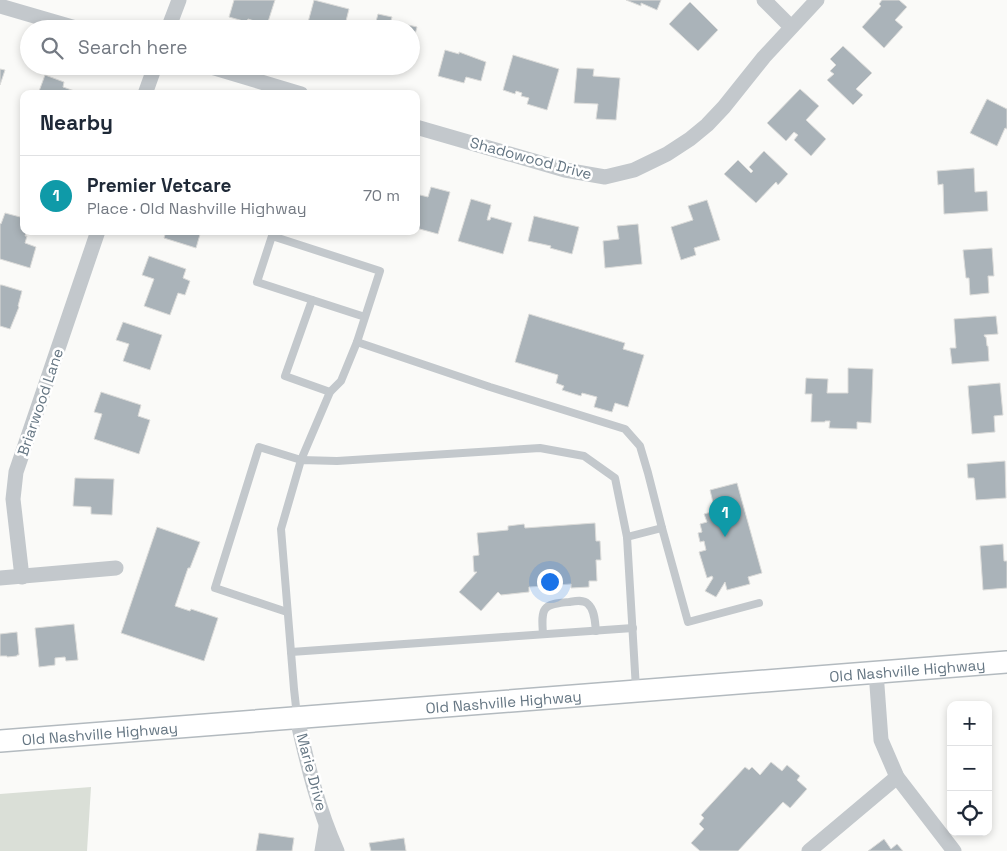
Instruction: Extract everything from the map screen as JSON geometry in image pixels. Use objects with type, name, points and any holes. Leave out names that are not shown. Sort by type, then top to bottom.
[{"type":"main road","name":"Old Nashville Highway","points":[[0,741],[1007,662]]},
{"type":"street","points":[[171,20],[178,0]]},
{"type":"street","points":[[764,0],[791,27]]},
{"type":"street","name":"Shadowood Drive","points":[[420,128],[566,170],[605,177],[634,170],[674,149],[707,125],[764,57],[817,0]]},
{"type":"street","points":[[0,6],[48,20]]},
{"type":"street","points":[[147,90],[152,75]]},
{"type":"street","points":[[238,75],[288,90]]},
{"type":"street","name":"Briarwood Lane","points":[[22,577],[13,499],[16,472],[97,235]]},
{"type":"street","points":[[0,578],[116,568]]},
{"type":"street","points":[[876,672],[881,740],[897,777],[954,851]]},
{"type":"street","name":"Marie Drive","points":[[297,718],[326,827],[337,851]]},
{"type":"street","points":[[810,851],[897,777]]},
{"type":"street","name":"Marie Drive","points":[[322,851],[326,827]]},
{"type":"lane","points":[[297,718],[281,529],[301,460],[330,392],[341,381],[357,342],[365,318],[380,271],[272,236],[257,282],[365,318]]},
{"type":"lane","points":[[312,300],[285,376],[330,392]]},
{"type":"lane","points":[[357,342],[490,387],[625,428],[640,446],[688,622],[759,604]]},
{"type":"lane","points":[[287,612],[215,588],[259,447],[301,460],[337,461],[540,448],[584,456],[615,478],[628,537],[636,691]]},
{"type":"lane","points":[[628,537],[662,528]]},
{"type":"lane","points":[[544,634],[542,618],[544,611],[550,605],[582,601],[592,609],[596,631]]},
{"type":"lane","points":[[291,652],[633,628]]},
{"type":"shaded area","points":[[91,787],[87,851],[0,851],[0,794]]},
{"type":"building","points":[[234,0],[275,0],[269,20],[240,20],[229,17]]},
{"type":"building","points":[[314,0],[349,9],[346,20],[309,20]]},
{"type":"building","points":[[626,0],[661,0],[657,10],[641,3],[641,6]]},
{"type":"building","points":[[882,0],[899,0],[907,7],[895,20],[903,27],[884,48],[862,27],[881,6],[879,4]]},
{"type":"building","points":[[690,2],[718,30],[698,51],[669,24]]},
{"type":"building","points":[[378,14],[392,17],[391,20],[376,20]]},
{"type":"building","points":[[843,46],[872,73],[856,89],[863,95],[853,105],[827,80],[834,74],[830,71],[836,65],[830,59]]},
{"type":"building","points":[[445,50],[459,54],[459,52],[486,62],[481,81],[466,77],[464,83],[438,76]]},
{"type":"building","points":[[513,55],[559,69],[547,110],[527,104],[529,98],[521,96],[522,93],[516,91],[515,94],[503,90]]},
{"type":"building","points":[[577,68],[594,69],[593,76],[620,78],[616,120],[596,119],[598,104],[574,103]]},
{"type":"building","points":[[0,69],[5,70],[0,85]]},
{"type":"building","points":[[45,75],[64,82],[63,87],[72,90],[39,90]]},
{"type":"building","points":[[800,89],[819,106],[806,120],[826,139],[811,156],[794,140],[798,135],[794,132],[786,141],[767,123]]},
{"type":"building","points":[[987,99],[1007,109],[1007,129],[1005,128],[997,146],[970,133]]},
{"type":"building","points":[[764,151],[788,174],[778,185],[776,182],[756,203],[724,174],[738,160],[751,173],[753,171],[749,167]]},
{"type":"building","points":[[974,168],[975,192],[987,191],[988,211],[944,214],[943,184],[938,185],[937,171]]},
{"type":"building","points":[[431,187],[450,192],[438,234],[420,229],[420,195],[428,197]]},
{"type":"building","points":[[471,199],[491,205],[487,220],[490,220],[491,217],[512,223],[503,254],[458,241]]},
{"type":"building","points":[[707,200],[720,240],[694,248],[696,255],[681,260],[671,227],[693,220],[688,206]]},
{"type":"building","points":[[5,213],[20,217],[20,235],[27,236],[25,243],[36,247],[30,268],[0,259],[1,224]]},
{"type":"building","points":[[534,216],[579,227],[572,254],[550,248],[551,246],[528,241]]},
{"type":"building","points":[[638,224],[642,264],[605,268],[603,241],[619,239],[617,226]]},
{"type":"building","points":[[165,235],[200,235],[196,248],[164,238]]},
{"type":"building","points":[[992,248],[994,276],[988,276],[989,293],[970,295],[969,278],[966,278],[963,250]]},
{"type":"building","points":[[149,256],[186,269],[183,278],[190,281],[185,295],[178,293],[170,315],[144,306],[154,279],[142,275]]},
{"type":"building","points":[[0,285],[22,291],[19,307],[10,329],[0,326]]},
{"type":"building","points":[[529,314],[625,343],[623,349],[644,355],[628,407],[615,403],[612,412],[594,407],[597,397],[582,393],[581,396],[562,390],[564,386],[556,383],[558,375],[515,362]]},
{"type":"building","points":[[996,316],[998,334],[984,335],[988,346],[989,361],[952,364],[950,348],[956,348],[954,319]]},
{"type":"building","points":[[123,322],[162,335],[150,370],[123,361],[129,344],[116,340]]},
{"type":"building","points":[[848,368],[873,369],[871,423],[857,422],[857,429],[829,428],[830,421],[811,422],[812,394],[805,394],[806,378],[828,379],[827,393],[848,393]]},
{"type":"building","points":[[1000,383],[1003,415],[994,416],[995,432],[972,434],[968,386]]},
{"type":"building","points":[[101,392],[141,405],[138,416],[150,420],[139,454],[94,439],[102,414],[94,412]]},
{"type":"building","points":[[1005,461],[1006,498],[976,500],[974,478],[968,478],[967,464]]},
{"type":"building","points":[[75,478],[114,479],[112,515],[91,514],[91,507],[73,506]]},
{"type":"building","points":[[737,483],[762,573],[748,577],[750,584],[727,590],[725,582],[716,597],[705,591],[713,578],[712,576],[707,578],[699,552],[706,550],[704,541],[700,542],[698,533],[702,532],[700,524],[707,522],[704,514],[715,511],[710,490]]},
{"type":"building","points":[[595,523],[596,541],[600,541],[601,560],[596,560],[597,581],[589,581],[589,587],[571,588],[571,584],[529,587],[529,592],[501,595],[498,592],[481,611],[459,592],[477,572],[474,572],[473,556],[479,555],[477,533],[508,530],[508,526],[524,524],[525,528]]},
{"type":"building","points":[[157,527],[200,542],[190,568],[188,568],[175,606],[218,618],[204,661],[121,633]]},
{"type":"building","points":[[1003,544],[1004,561],[1007,561],[1007,588],[983,590],[980,546]]},
{"type":"building","points":[[74,624],[78,660],[66,661],[65,657],[55,658],[55,665],[39,667],[35,628]]},
{"type":"building","points":[[17,632],[19,655],[0,656],[0,634]]},
{"type":"building","points":[[771,762],[782,771],[787,765],[800,776],[797,780],[807,789],[790,808],[783,802],[738,851],[700,851],[691,843],[704,829],[699,824],[704,818],[701,815],[745,767],[749,770],[752,767],[760,775]]},
{"type":"building","points":[[259,833],[294,838],[292,851],[256,851]]},
{"type":"building","points":[[404,838],[406,851],[371,851],[369,843]]},
{"type":"building","points":[[884,839],[891,849],[897,844],[903,851],[868,851]]},
{"type":"place","name":"Premier Vetcare","points":[[725,537]]}]
